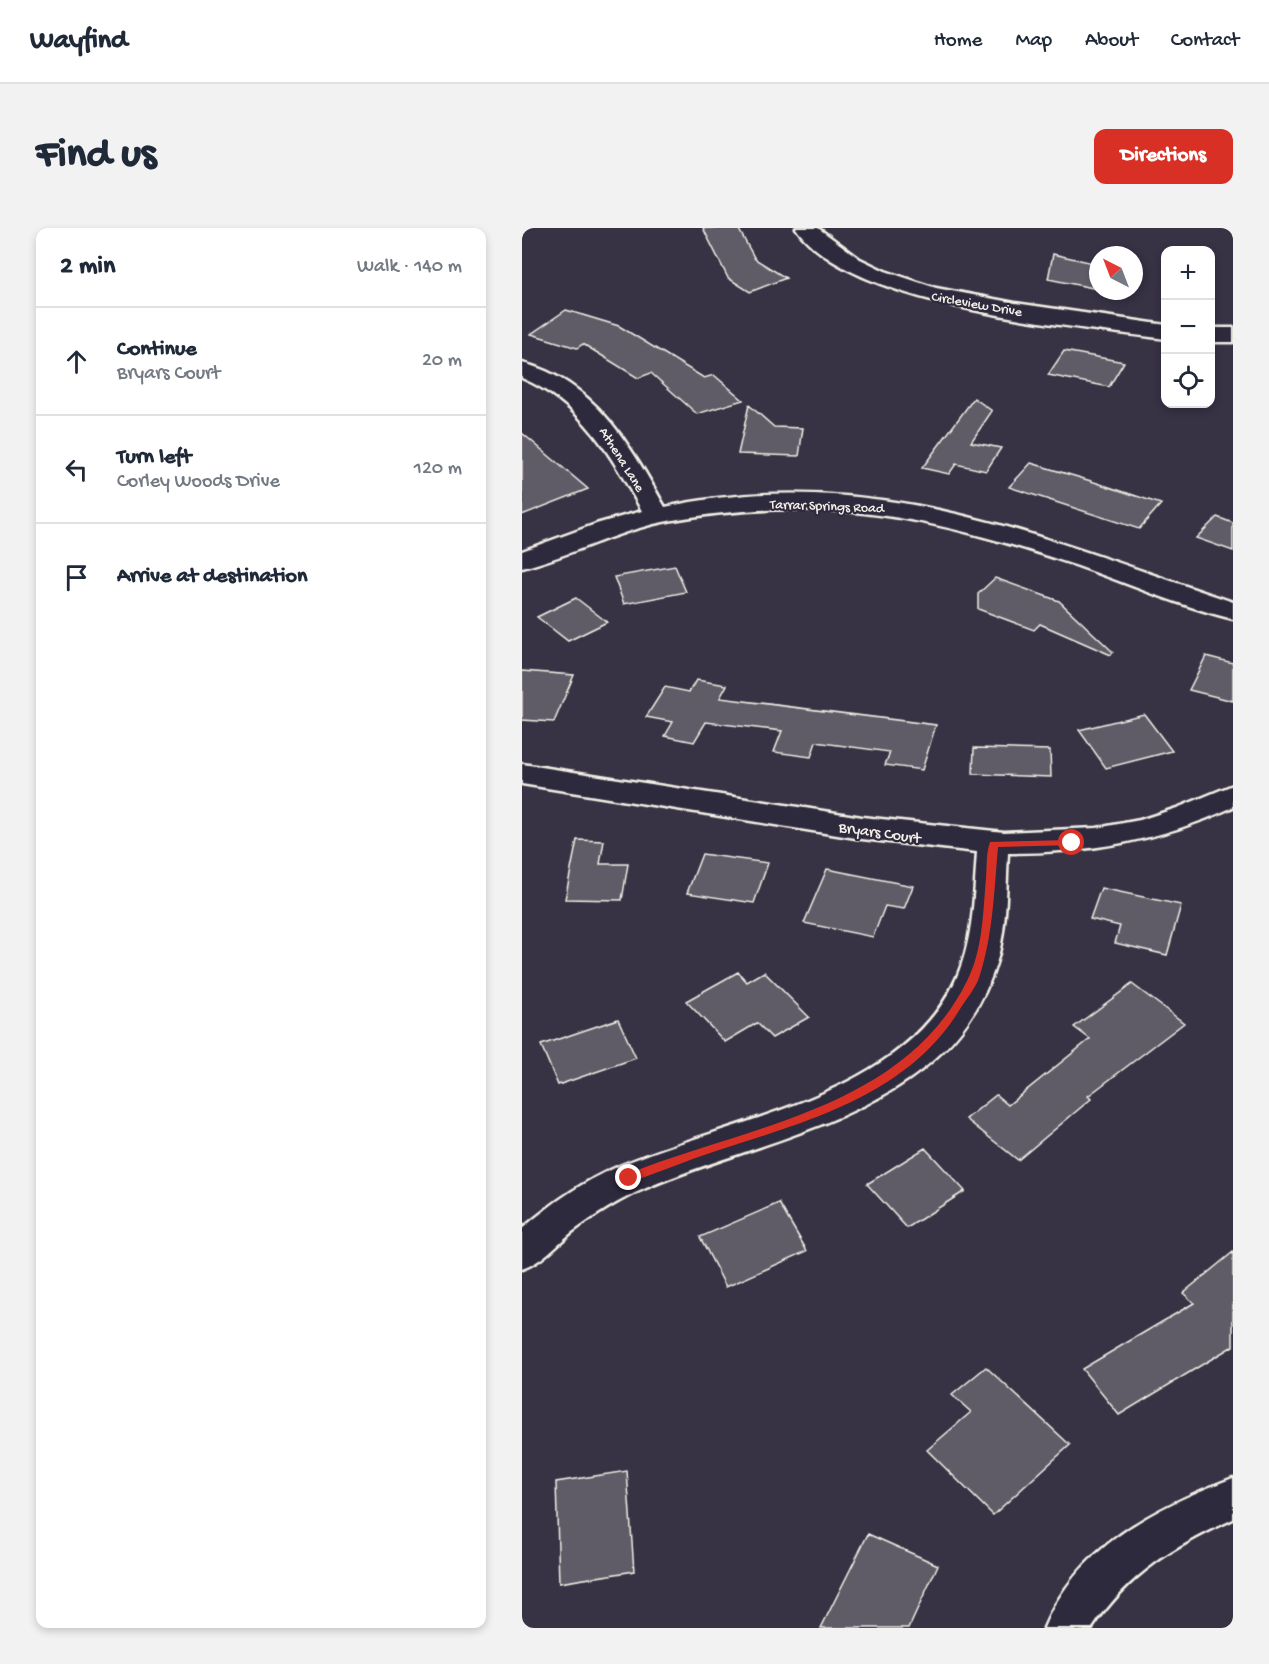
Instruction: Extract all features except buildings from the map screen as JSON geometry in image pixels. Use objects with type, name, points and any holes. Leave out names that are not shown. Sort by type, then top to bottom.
[{"type":"street","name":"Circleview Drive","points":[[806,228],[821,243],[852,265],[929,295],[1161,331]]},
{"type":"street","points":[[1215,335],[1233,335]]},
{"type":"street","name":"Athena Lane","points":[[522,370],[560,387],[595,415],[612,436],[657,516]]},
{"type":"street","name":"Tarrar Springs Road","points":[[522,560],[583,536],[657,516],[763,503],[815,502],[892,508],[942,517],[991,530],[1233,611]]},
{"type":"street","name":"Bryars Court","points":[[522,774],[801,820],[993,844],[1072,843],[1130,834],[1207,809],[1233,795]]},
{"type":"street","points":[[522,1253],[567,1215],[629,1178],[662,1164],[822,1112],[852,1099],[905,1065],[946,1024],[973,980],[986,934],[993,844]]},
{"type":"street","points":[[1067,1628],[1095,1588],[1123,1558],[1155,1534],[1233,1498]]},
{"type":"route","points":[[629,1178],[662,1164],[822,1112],[852,1099],[905,1065],[946,1024],[973,980],[986,934],[993,844],[1072,843]]}]
